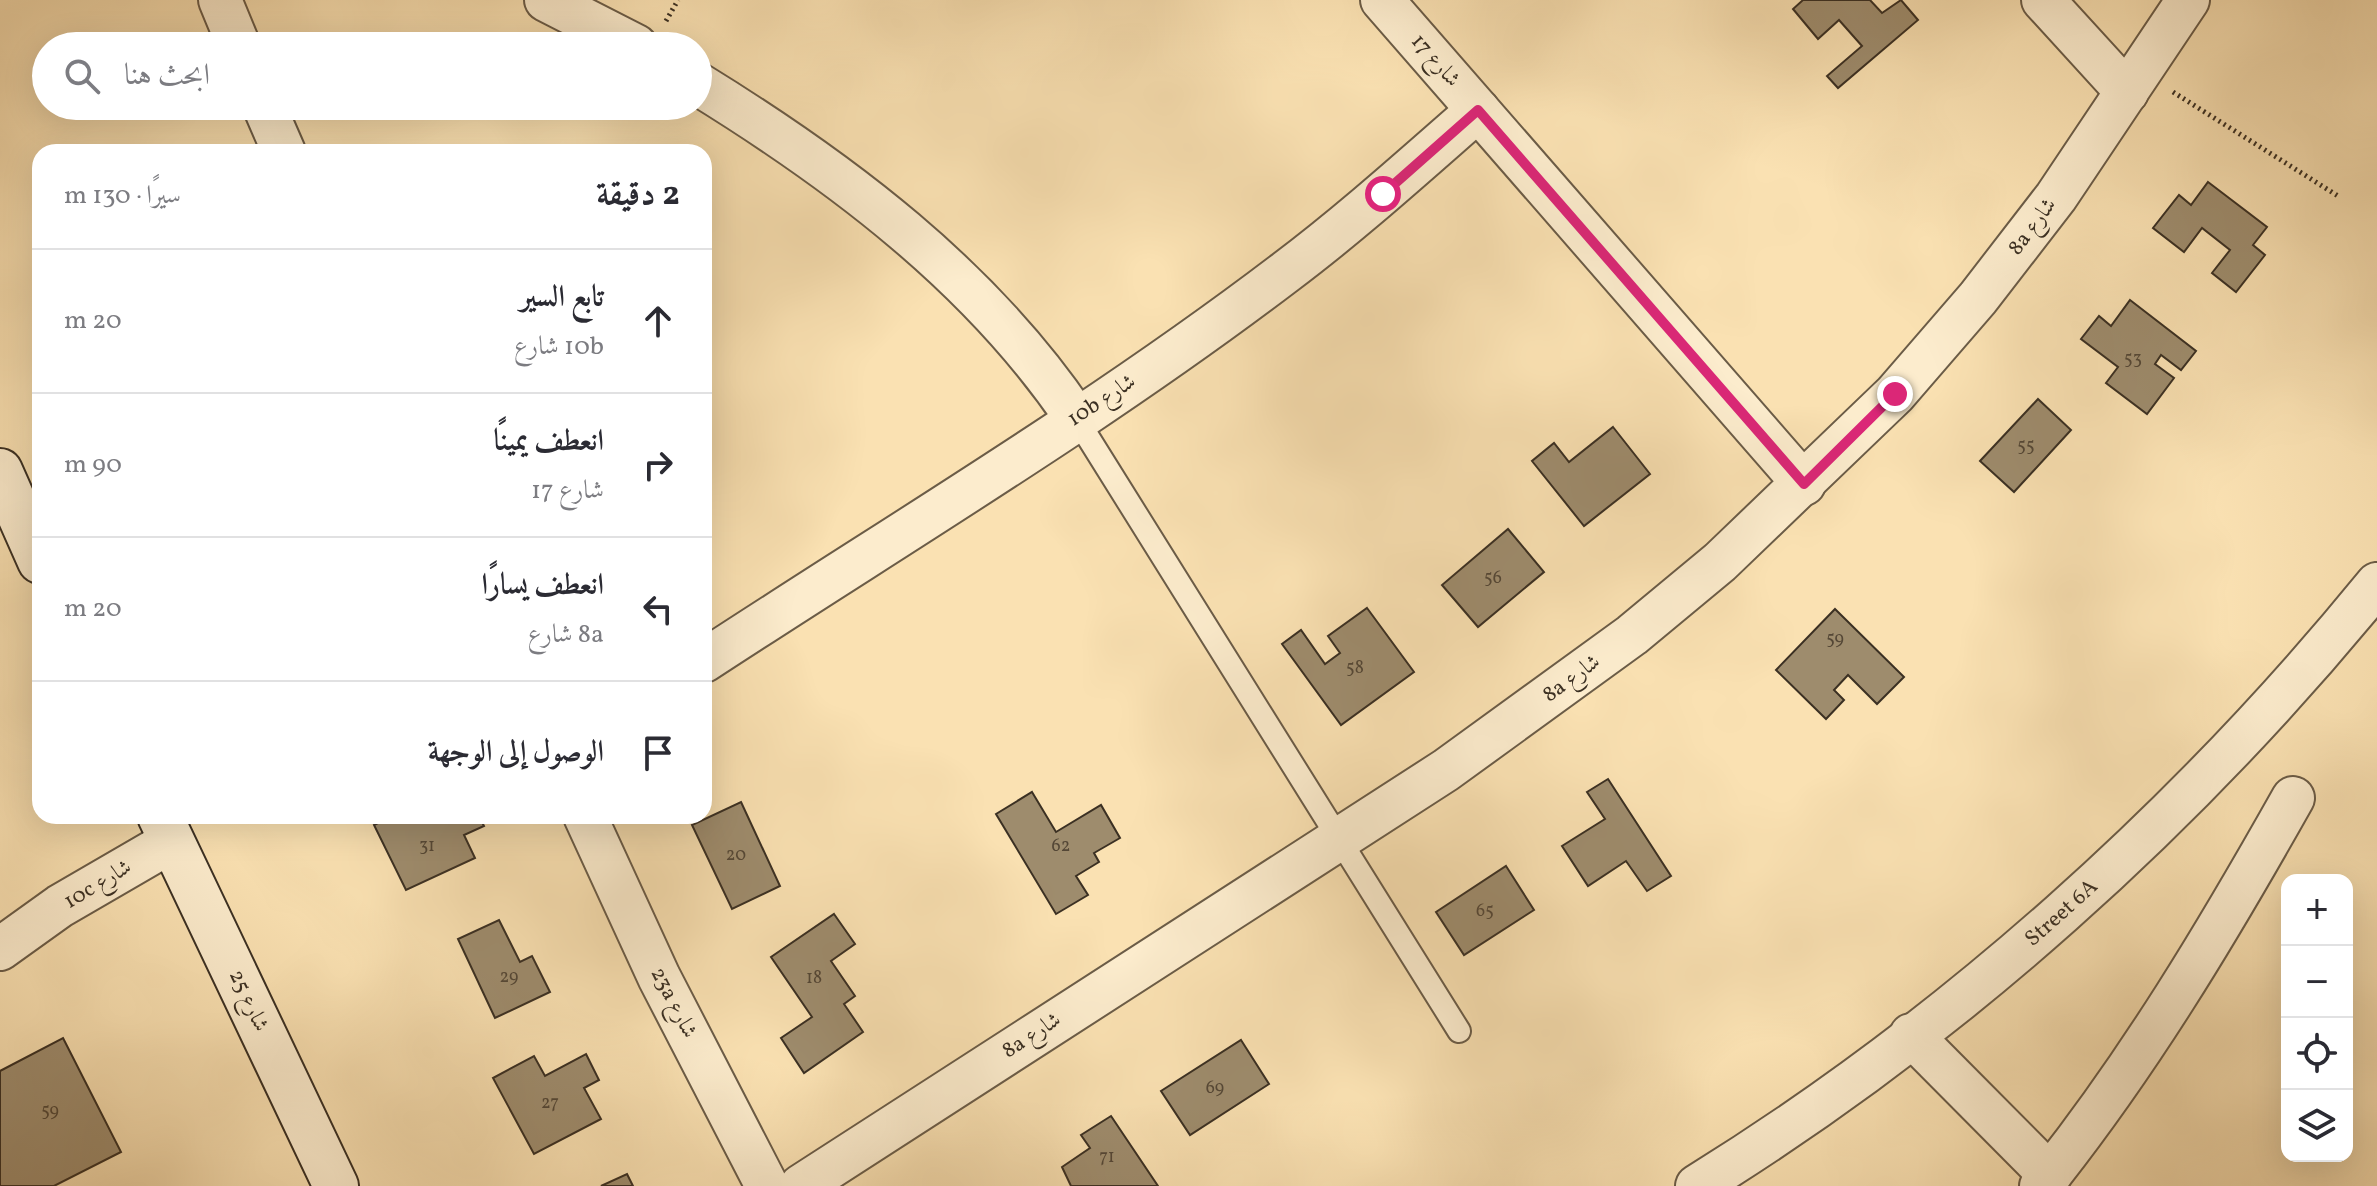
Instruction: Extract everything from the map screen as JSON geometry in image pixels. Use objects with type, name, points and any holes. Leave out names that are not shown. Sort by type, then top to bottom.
[{"type":"street","points":[[220,0],[233,32]]},
{"type":"street","points":[[546,0],[609,32]]},
{"type":"street","name":"شارع 17","points":[[1382,0],[1804,484]]},
{"type":"street","points":[[2043,0],[2134,82]]},
{"type":"street","name":"8a شارع","points":[[801,1186],[1338,836],[1446,770],[1632,635],[1804,484],[1895,394],[1978,298],[2056,197],[2188,0]]},
{"type":"street","points":[[712,93],[854,191],[952,273],[1019,341],[1076,418]]},
{"type":"street","name":"10b شارع","points":[[712,656],[1182,348],[1284,274],[1383,194],[1478,110]]},
{"type":"street","points":[[270,120],[281,144]]},
{"type":"street","points":[[0,471],[32,536]]},
{"type":"street","name":"Street 6A","points":[[1697,1186],[1809,1112],[2017,950],[2148,829],[2286,690],[2377,584]]},
{"type":"street","points":[[1911,1035],[2046,1180],[2180,991],[2293,798]]},
{"type":"street","name":"23a شارع","points":[[589,824],[659,977],[767,1186]]},
{"type":"street","name":"10c شارع","points":[[13,941],[60,906],[172,840]]},
{"type":"street","name":"شارع 25","points":[[172,840],[336,1186]]},
{"type":"lane","points":[[1076,418],[1459,1031]]},
{"type":"path","points":[[2134,82],[2338,196]]},
{"type":"building","points":[[1803,0],[1870,0],[1882,13],[1901,0],[1918,20],[1838,88],[1827,76],[1862,46],[1839,20],[1818,39],[1793,9]]},
{"type":"building","points":[[2208,182],[2267,227],[2253,245],[2265,255],[2236,292],[2212,273],[2230,250],[2202,228],[2184,252],[2153,228],[2179,195],[2191,205]]},
{"type":"building","points":[[2130,300],[2196,351],[2181,370],[2161,355],[2155,364],[2174,378],[2147,414],[2106,383],[2118,367],[2081,339],[2099,316],[2111,326]]},
{"type":"building","points":[[2038,399],[2071,430],[2014,492],[1980,461]]},
{"type":"building","points":[[1613,427],[1650,474],[1584,526],[1532,461],[1554,443],[1569,462]]},
{"type":"building","points":[[1508,529],[1544,572],[1478,627],[1442,585]]},
{"type":"building","points":[[1367,608],[1414,672],[1341,725],[1282,644],[1301,630],[1325,664],[1340,653],[1328,636]]},
{"type":"building","points":[[1835,609],[1904,677],[1877,704],[1848,675],[1834,690],[1844,700],[1826,719],[1776,670]]},
{"type":"building","points":[[1608,779],[1671,876],[1647,891],[1626,861],[1588,886],[1562,846],[1605,819],[1587,792]]},
{"type":"building","points":[[1032,792],[1056,832],[1101,805],[1120,838],[1094,853],[1099,862],[1076,876],[1088,895],[1056,914],[996,814]]},
{"type":"building","points":[[741,802],[780,886],[732,909],[692,825],[712,824],[712,816]]},
{"type":"building","points":[[374,825],[484,826],[464,835],[475,858],[406,890]]},
{"type":"building","points":[[1506,866],[1534,910],[1464,955],[1436,912]]},
{"type":"building","points":[[834,914],[855,944],[831,961],[855,996],[844,1004],[863,1032],[804,1073],[781,1038],[812,1017],[771,957]]},
{"type":"building","points":[[499,920],[520,962],[532,956],[550,992],[495,1018],[458,939]]},
{"type":"building","points":[[63,1038],[121,1152],[54,1186],[0,1186],[0,1071]]},
{"type":"building","points":[[1241,1040],[1269,1084],[1190,1135],[1161,1091]]},
{"type":"building","points":[[586,1054],[599,1080],[584,1088],[601,1119],[534,1154],[493,1078],[534,1056],[545,1076]]},
{"type":"building","points":[[1111,1116],[1158,1186],[1071,1186],[1062,1167],[1090,1148],[1081,1135]]},
{"type":"building","points":[[627,1174],[633,1186],[601,1186]]},
{"type":"route","points":[[1383,194],[1478,110],[1804,484],[1895,394]]}]
